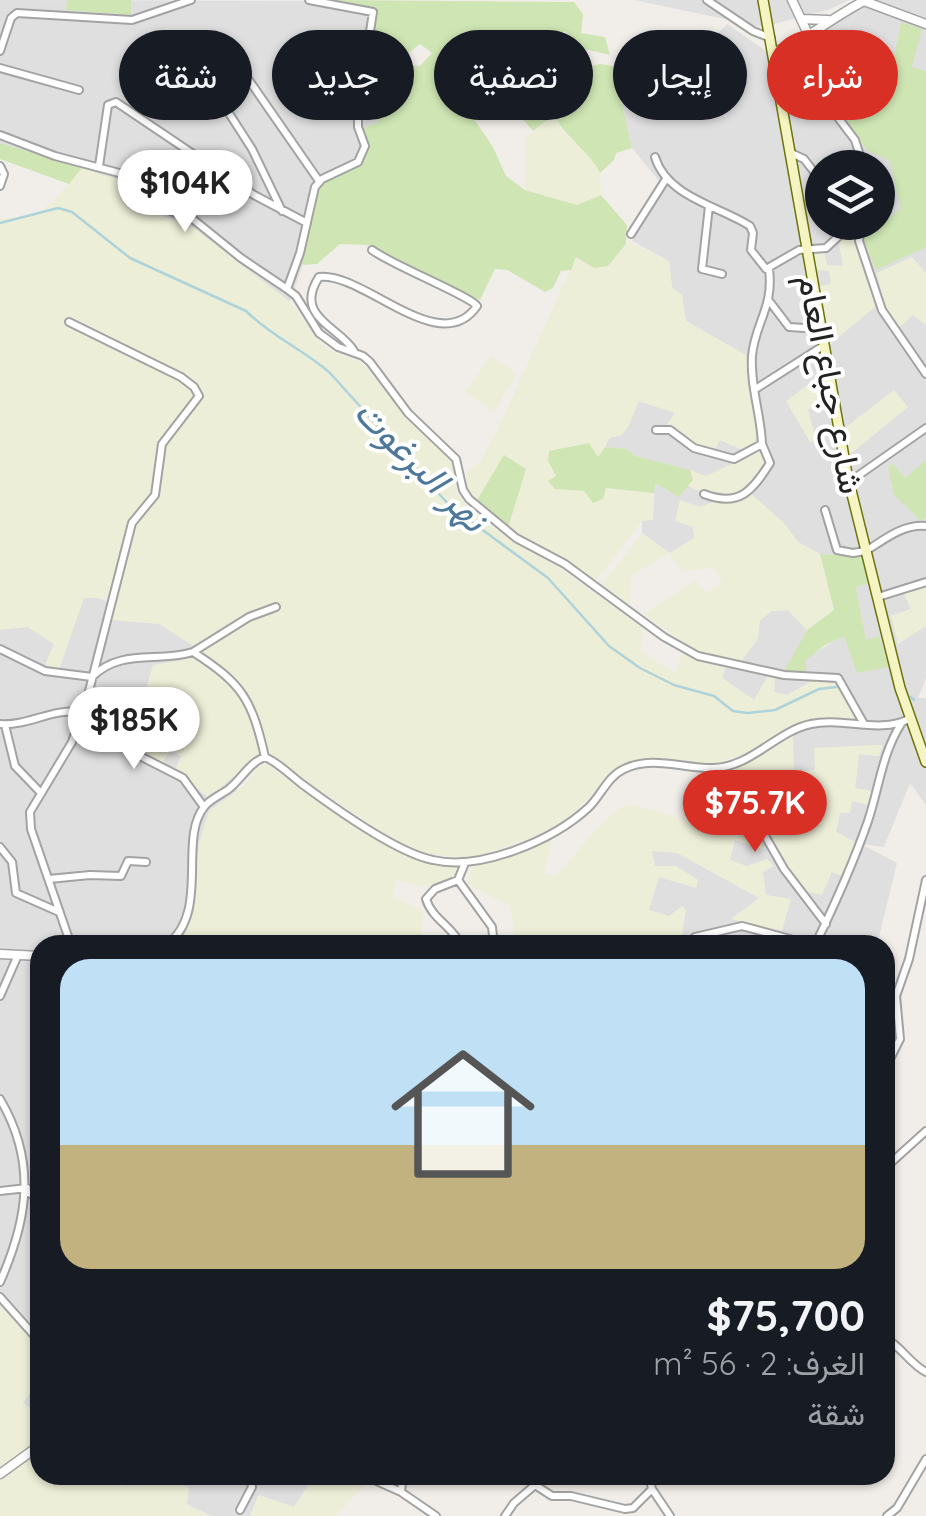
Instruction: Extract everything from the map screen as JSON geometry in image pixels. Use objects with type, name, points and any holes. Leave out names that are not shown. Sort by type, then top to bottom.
[{"type":"main road","name":"شارع جباع العام","points":[[763,0],[770,30]]},
{"type":"main road","name":"شارع جباع العام","points":[[784,120],[848,482],[906,721],[926,762]]},
{"type":"street","points":[[0,11],[12,17],[27,12],[132,20],[191,0]]},
{"type":"street","points":[[287,289],[313,193],[319,182],[358,162],[364,155],[365,142],[358,126],[358,100],[373,12],[309,0]]},
{"type":"street","points":[[707,0],[767,36]]},
{"type":"street","points":[[792,0],[806,30]]},
{"type":"street","points":[[816,30],[865,1],[926,24]]},
{"type":"street","points":[[0,51],[12,17]]},
{"type":"street","points":[[801,19],[828,20]]},
{"type":"street","points":[[282,211],[266,174],[209,82],[210,70],[222,58],[235,60],[319,182]]},
{"type":"street","points":[[0,68],[79,90]]},
{"type":"street","points":[[99,166],[104,116],[109,103],[116,102],[254,195],[307,223]]},
{"type":"street","points":[[840,120],[858,150]]},
{"type":"street","points":[[0,135],[55,156],[123,174],[160,208],[194,220],[240,258],[287,289],[296,296],[319,333],[338,347],[355,352]]},
{"type":"street","points":[[789,152],[805,160]]},
{"type":"street","points":[[656,157],[666,179],[750,226],[753,255],[769,270],[770,302],[752,353],[762,444],[770,456],[768,468],[740,497],[726,501],[704,494]]},
{"type":"street","points":[[0,166],[4,174],[0,186]]},
{"type":"street","points":[[254,195],[266,174]]},
{"type":"street","points":[[631,234],[666,179]]},
{"type":"street","points":[[709,206],[702,269],[722,274]]},
{"type":"street","points":[[769,270],[782,257],[805,248],[826,248],[836,240]]},
{"type":"street","points":[[859,240],[882,310],[923,363],[926,374]]},
{"type":"street","points":[[372,250],[412,274],[468,296],[476,306],[474,312],[456,321],[436,324],[340,278],[320,277],[313,291],[316,314],[370,362],[408,413],[456,459],[469,499],[516,538],[565,564],[664,637],[698,656],[784,675],[838,678],[864,724]]},
{"type":"street","points":[[770,302],[789,327],[820,329]]},
{"type":"street","points":[[68,935],[29,820],[40,792],[72,742],[132,523],[155,495],[162,444],[199,396],[181,377],[69,322]]},
{"type":"street","points":[[754,390],[823,346]]},
{"type":"street","points":[[848,482],[926,428]]},
{"type":"street","points":[[656,430],[670,430],[694,448],[734,459],[762,444]]},
{"type":"street","points":[[825,510],[837,550],[854,553],[907,528],[926,526]]},
{"type":"street","points":[[877,598],[926,582]]},
{"type":"street","points":[[0,649],[45,671],[92,677],[114,660],[134,656],[172,658],[193,652],[249,617],[276,607]]},
{"type":"street","points":[[193,652],[241,688],[265,758],[405,851],[434,861],[464,863],[493,857],[557,830],[577,818],[616,774],[630,766],[654,763],[716,768],[752,755],[813,723],[906,721]]},
{"type":"street","points":[[40,792],[21,774],[10,754],[3,724],[16,724],[52,712],[81,712]]},
{"type":"street","points":[[820,935],[860,846],[884,758],[906,721]]},
{"type":"street","points":[[78,724],[183,778],[204,807]]},
{"type":"street","points":[[0,752],[10,754]]},
{"type":"street","points":[[178,935],[190,897],[195,841],[204,807],[229,789],[257,760],[265,758]]},
{"type":"street","points":[[716,768],[826,924]]},
{"type":"street","points":[[0,847],[12,862],[14,888],[23,898],[60,913]]},
{"type":"street","points":[[49,879],[90,874],[120,876],[128,861],[146,862]]},
{"type":"street","points":[[458,880],[464,863]]},
{"type":"street","points":[[456,935],[433,914],[426,899],[435,888],[458,880]]},
{"type":"street","points":[[458,880],[488,919],[492,935]]},
{"type":"street","points":[[895,1048],[900,1038],[896,996],[909,959],[926,880]]},
{"type":"street","points":[[0,887],[14,888]]},
{"type":"street","points":[[709,935],[742,926],[776,935]]},
{"type":"street","points":[[0,954],[30,956]]},
{"type":"street","points":[[0,996],[18,956]]},
{"type":"street","points":[[0,1099],[15,1130],[26,1189],[9,1264],[0,1282]]},
{"type":"street","points":[[895,1159],[926,1132]]},
{"type":"street","points":[[0,1190],[30,1192]]},
{"type":"street","points":[[0,1262],[9,1264]]},
{"type":"street","points":[[0,1296],[30,1330]]},
{"type":"street","points":[[895,1344],[926,1372]]},
{"type":"street","points":[[0,1474],[30,1452]]},
{"type":"street","points":[[887,1516],[898,1508],[926,1459]]},
{"type":"street","points":[[240,1510],[252,1485]]},
{"type":"street","points":[[385,1485],[436,1516]]},
{"type":"street","points":[[400,1492],[401,1485]]},
{"type":"street","points":[[505,1516],[535,1485],[552,1496],[571,1496],[625,1510],[633,1508],[652,1489]]},
{"type":"street","points":[[651,1485],[670,1516]]},
{"type":"shaded area","points":[[0,0],[376,1],[390,30],[272,30],[272,120],[392,120],[380,157],[327,193],[290,302],[220,250],[158,214],[118,180],[0,147]]},
{"type":"shaded area","points":[[634,0],[849,0],[828,10],[762,27]]},
{"type":"shaded area","points":[[871,0],[926,0],[926,586],[904,593],[911,609],[892,616],[898,643],[926,626],[926,678],[918,698],[926,698],[926,805],[910,783],[884,847],[861,844],[897,863],[879,935],[595,935],[657,835],[803,792],[840,812],[852,801],[868,805],[855,788],[859,754],[879,756],[882,745],[815,748],[816,770],[793,772],[793,737],[805,721],[822,719],[814,680],[787,695],[773,692],[754,700],[722,678],[725,668],[737,667],[760,620],[772,611],[788,610],[807,630],[785,671],[844,635],[866,641],[856,587],[862,556],[820,554],[798,542],[783,522],[734,503],[716,501],[700,507],[693,527],[695,538],[670,553],[642,533],[642,520],[653,520],[654,482],[679,497],[686,485],[709,495],[737,495],[747,484],[705,477],[635,456],[627,449],[605,447],[609,438],[622,435],[638,401],[676,413],[668,425],[715,449],[719,440],[757,432],[746,355],[685,321],[682,295],[672,288],[669,261],[632,241],[663,186],[632,148],[626,120],[747,120],[747,38],[767,51],[767,120],[898,120],[898,30],[822,30]]},
{"type":"shaded area","points":[[0,577],[63,584],[131,611],[194,629],[259,872],[234,935],[30,935],[30,1417],[16,1409],[0,1325]]},
{"type":"shaded area","points":[[112,1485],[308,1485],[294,1507],[259,1495],[250,1516],[211,1516],[182,1502]]},
{"type":"green space","points":[[67,0],[131,0],[131,15],[66,10]]},
{"type":"green space","points":[[335,0],[574,2],[583,14],[581,30],[434,30],[434,120],[475,120],[506,176],[525,190],[577,205],[601,195],[627,225],[626,244],[608,266],[594,268],[576,257],[571,270],[561,271],[553,288],[545,292],[507,270],[495,269],[480,300],[408,269],[369,245],[340,244],[317,264],[300,265],[320,185],[363,157],[368,150],[363,128],[378,120],[414,120],[414,65],[420,66],[432,53],[420,44],[414,49],[414,30],[374,30],[376,10]]},
{"type":"green space","points":[[901,22],[922,29],[912,67],[926,71],[926,247],[876,270],[863,240],[895,240],[895,213],[901,209],[895,183],[895,150],[867,150],[843,120],[898,120]]},
{"type":"green space","points":[[593,35],[605,37],[610,55],[593,51]]},
{"type":"green space","points":[[593,66],[613,66],[613,120],[626,120],[632,148],[616,153],[600,173],[557,120],[593,120]]},
{"type":"green space","points":[[523,120],[547,120],[533,131]]},
{"type":"green space","points":[[547,120],[557,120],[563,133],[591,155],[600,173],[601,195],[578,205],[525,190],[525,139]]},
{"type":"green space","points":[[0,143],[82,168],[69,184],[0,159]]},
{"type":"green space","points":[[82,168],[118,180],[158,214],[194,228],[290,302],[326,349],[361,362],[453,461],[457,494],[475,517],[551,563],[643,627],[641,652],[675,673],[683,653],[725,668],[722,678],[754,700],[767,677],[775,678],[774,692],[787,695],[814,680],[838,684],[855,719],[805,722],[744,754],[717,763],[635,761],[618,767],[569,818],[536,836],[472,858],[422,854],[399,844],[268,755],[257,755],[209,798],[175,770],[181,756],[171,750],[162,763],[100,729],[114,711],[143,698],[153,665],[183,660],[200,650],[159,624],[112,620],[108,598],[84,598],[59,670],[45,665],[54,644],[27,627],[0,630],[0,219],[36,215]]},
{"type":"green space","points":[[838,240],[855,240],[866,264],[875,307],[829,345],[819,286],[831,284],[829,271],[816,270],[812,253],[824,252],[827,265],[843,266]]},
{"type":"green space","points":[[629,241],[669,261],[672,288],[682,295],[686,321],[746,355],[757,432],[754,444],[743,450],[720,440],[715,450],[694,443],[667,425],[675,413],[639,401],[628,427],[622,435],[609,438],[599,458],[588,443],[566,447],[548,461],[556,476],[555,489],[584,491],[591,498],[606,488],[654,493],[653,520],[642,521],[595,582],[508,528],[526,468],[476,502],[467,492],[466,473],[480,462],[495,435],[576,257],[594,268],[608,266]]},
{"type":"green space","points":[[912,257],[926,273],[926,325],[913,315],[898,328],[885,310],[877,273]]},
{"type":"green space","points":[[491,356],[517,373],[494,412],[465,392]]},
{"type":"green space","points":[[821,375],[828,406],[808,409],[816,440],[810,442],[786,401]]},
{"type":"green space","points":[[894,390],[908,407],[849,455],[845,428]]},
{"type":"green space","points":[[589,443],[598,457],[605,447],[627,449],[635,456],[690,470],[693,480],[679,497],[655,483],[654,493],[606,488],[603,499],[593,503],[584,491],[555,489],[548,481],[556,476],[548,461],[549,451]]},
{"type":"green space","points":[[759,451],[767,459],[765,466],[729,499],[686,485],[693,480],[690,470],[706,476]]},
{"type":"green space","points":[[504,455],[526,469],[508,528],[476,502]]},
{"type":"green space","points":[[926,460],[926,517],[921,521],[894,495],[888,467],[893,464],[905,478]]},
{"type":"green space","points":[[749,492],[783,522],[798,542],[820,554],[834,610],[807,630],[788,610],[772,611],[760,620],[758,639],[737,667],[689,646],[643,614],[696,580],[706,593],[722,583],[714,567],[683,572],[669,553],[631,576],[630,607],[602,585],[642,533],[670,553],[694,538],[693,527],[675,521],[680,500],[700,507],[716,501],[734,503]]},
{"type":"green space","points":[[820,554],[862,556],[869,583],[856,587],[866,640],[879,636],[889,667],[857,673],[844,636],[806,660],[806,674],[784,671],[807,630],[834,610]]},
{"type":"green space","points":[[926,586],[926,626],[898,644],[891,616],[911,609],[903,592]]},
{"type":"green space","points":[[793,737],[794,772],[815,770],[814,748],[883,745],[879,756],[859,754],[855,788],[871,791],[869,805],[852,801],[850,813],[840,813],[836,832],[857,843],[842,876],[832,872],[822,895],[803,891],[762,824],[784,824],[784,807],[765,807],[761,789],[740,795],[722,775]]},
{"type":"green space","points":[[267,765],[382,844],[421,862],[459,867],[455,877],[425,887],[396,880],[392,897],[424,911],[421,935],[184,935],[191,911],[199,843],[209,811],[246,784],[258,767]]},
{"type":"green space","points":[[720,783],[723,793],[706,809],[749,823],[764,850],[735,840],[730,860],[747,866],[767,859],[774,866],[763,872],[766,895],[791,899],[782,931],[731,919],[759,898],[677,853],[652,851],[655,866],[676,866],[698,880],[696,888],[659,877],[649,910],[669,916],[682,906],[686,910],[682,935],[514,935],[510,906],[468,884],[472,866],[552,839],[544,873],[555,877],[601,824],[620,808],[632,804],[686,820],[693,784]]},
{"type":"green space","points":[[0,1305],[30,1338],[30,1393],[23,1403],[30,1408],[30,1485],[180,1485],[189,1487],[187,1505],[211,1516],[0,1516]]},
{"type":"green space","points":[[308,1485],[365,1485],[336,1516],[251,1516],[258,1495],[294,1507]]},
{"type":"waterway","name":"نهر البرغوت","points":[[0,223],[58,208],[72,212],[130,258],[246,311],[330,373],[450,506],[548,578],[609,646],[640,668],[674,685],[714,696],[733,711],[747,713],[775,710],[819,689],[836,687]]},
{"type":"waterway","name":"نهر البرغوت","points":[[911,697],[914,700]]}]
